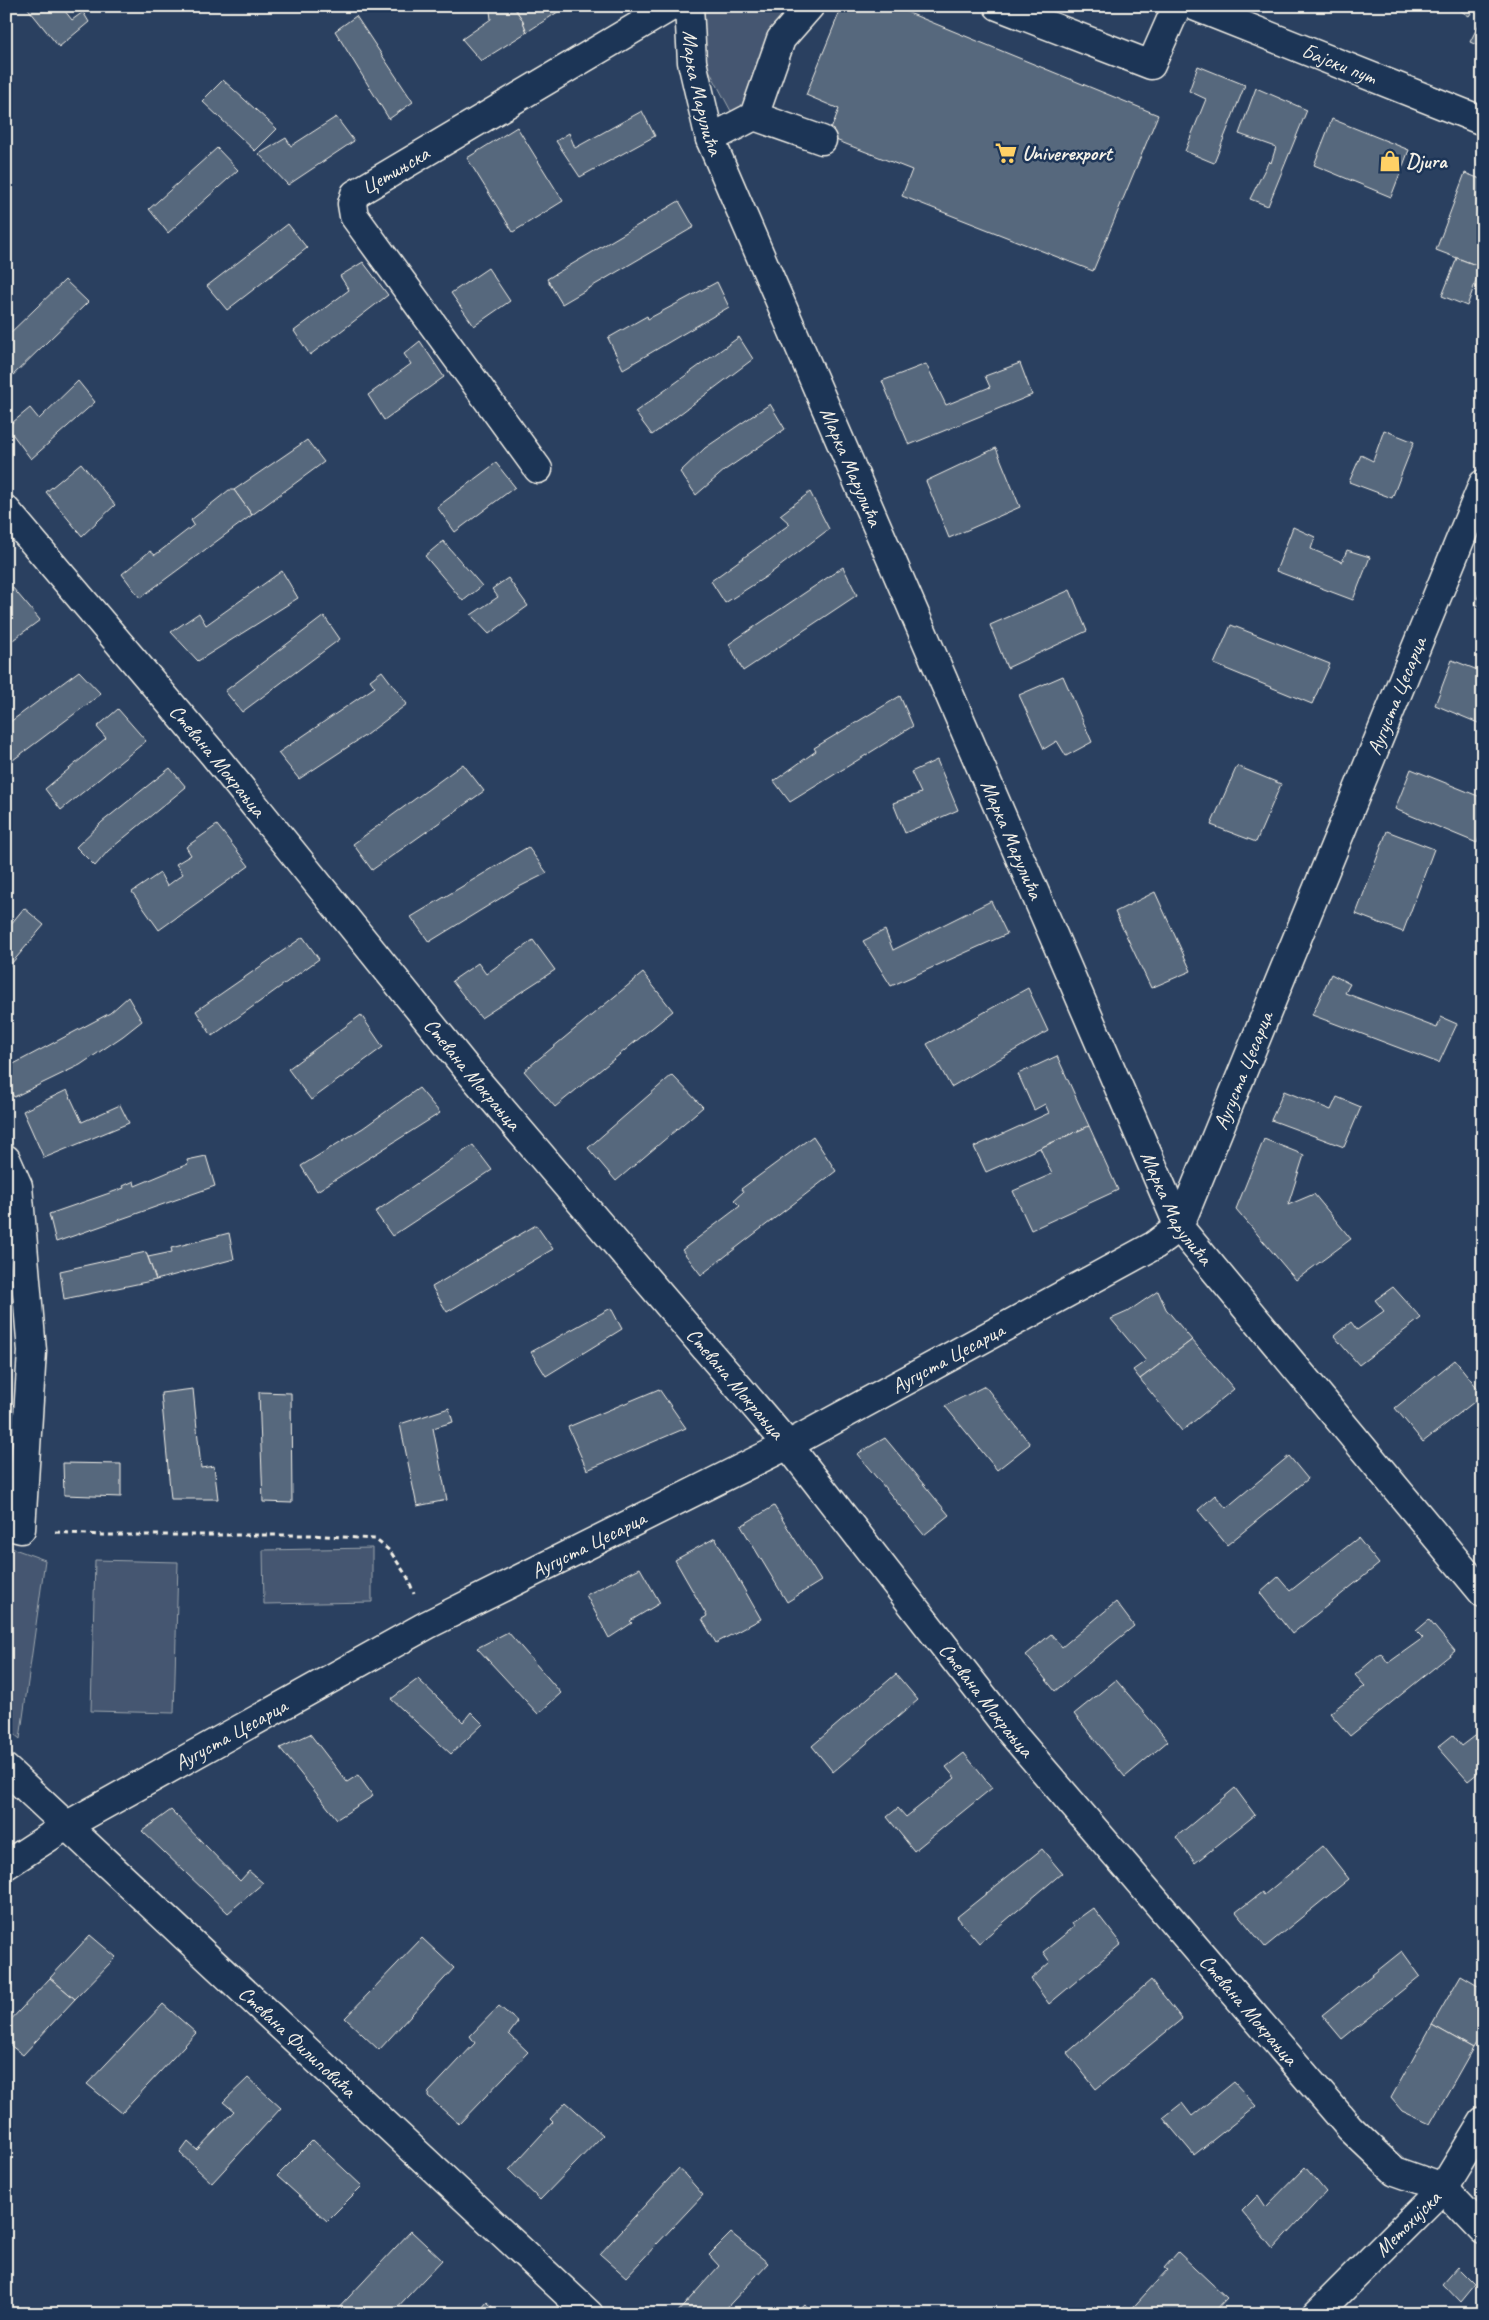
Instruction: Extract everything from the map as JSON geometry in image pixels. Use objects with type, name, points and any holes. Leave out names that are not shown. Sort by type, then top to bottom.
[{"type":"street","name":"Цетињска","points":[[538,469],[354,216],[352,204],[355,194],[672,6]]},
{"type":"street","name":"Марка Марулића","points":[[689,6],[692,62],[710,139],[1179,1227],[1483,1593]]},
{"type":"street","points":[[710,139],[754,116],[781,39],[810,6]]},
{"type":"street","points":[[998,6],[1151,65],[1177,6]]},
{"type":"street","name":"Бајски пут","points":[[1194,6],[1483,121]]},
{"type":"street","points":[[754,116],[822,140]]},
{"type":"street","name":"Аугуста Цесарца","points":[[6,1865],[66,1826],[427,1625],[788,1445],[1155,1245],[1179,1227],[1483,484]]},
{"type":"street","name":"Стевана Мокрањца","points":[[6,510],[214,756],[468,1070],[788,1445],[1010,1731],[1350,2128],[1395,2171],[1443,2188],[1483,2230]]},
{"type":"street","points":[[6,1159],[18,1186],[32,1350],[14,1527]]},
{"type":"street","name":"Стевана Филиповића","points":[[6,1769],[589,2314]]},
{"type":"street","name":"Метохијска","points":[[1317,2314],[1443,2188],[1483,2122]]},
{"type":"path","points":[[14,1527],[101,1535],[310,1536],[375,1539],[390,1551],[408,1578],[427,1625]]},
{"type":"shaded area","points":[[701,6],[802,6],[756,100],[732,113],[701,55]]},
{"type":"shaded area","points":[[6,1546],[45,1560],[20,1739],[6,1727]]},
{"type":"shaded area","points":[[372,1548],[372,1602],[264,1604],[263,1550]]},
{"type":"shaded area","points":[[95,1560],[178,1562],[174,1713],[91,1711]]},
{"type":"building","points":[[26,6],[61,6],[72,20],[83,12],[89,22],[59,47]]},
{"type":"building","points":[[496,6],[513,6],[522,19],[527,32],[481,61],[462,39],[491,19],[490,11]]},
{"type":"building","points":[[567,6],[527,32],[522,19],[514,7]]},
{"type":"building","name":"Univerexport","points":[[842,6],[892,6],[1158,115],[1093,271],[902,196],[912,170],[828,137],[839,109],[806,95]]},
{"type":"building","points":[[1453,6],[1476,6],[1469,16]]},
{"type":"building","points":[[356,16],[413,102],[389,119],[335,31]]},
{"type":"building","points":[[1483,16],[1483,48],[1470,42]]},
{"type":"building","points":[[1198,66],[1245,85],[1214,163],[1185,151],[1206,99],[1189,91]]},
{"type":"building","points":[[223,80],[277,129],[255,151],[202,101]]},
{"type":"building","points":[[1256,88],[1307,110],[1268,206],[1250,199],[1269,161],[1271,163],[1276,147],[1239,134]]},
{"type":"building","points":[[642,111],[655,136],[580,177],[556,141],[569,133],[575,148]]},
{"type":"building","points":[[336,117],[354,141],[288,185],[259,154],[286,138],[291,146]]},
{"type":"building","points":[[1332,119],[1409,150],[1391,197],[1314,165]]},
{"type":"building","points":[[517,127],[563,201],[513,232],[467,158]]},
{"type":"building","points":[[217,148],[238,170],[168,233],[149,209]]},
{"type":"building","points":[[1465,173],[1483,180],[1481,267],[1436,250]]},
{"type":"building","points":[[679,201],[694,227],[562,304],[547,279]]},
{"type":"building","points":[[288,224],[307,248],[227,310],[207,286]]},
{"type":"building","points":[[1457,258],[1481,267],[1467,306],[1442,296]]},
{"type":"building","points":[[363,262],[388,295],[310,355],[294,331],[349,290],[340,276]]},
{"type":"building","points":[[488,268],[510,301],[474,326],[451,293]]},
{"type":"building","points":[[65,280],[88,302],[6,382],[6,337]]},
{"type":"building","points":[[717,282],[729,307],[623,369],[608,338],[647,316],[648,319]]},
{"type":"building","points":[[739,337],[753,359],[652,435],[635,412]]},
{"type":"building","points":[[420,341],[444,377],[384,420],[368,395],[411,364],[404,354]]},
{"type":"building","points":[[1020,363],[1032,395],[909,445],[882,381],[926,364],[946,405],[990,387],[985,376]]},
{"type":"building","points":[[78,381],[95,402],[31,459],[7,427],[30,408],[39,419]]},
{"type":"building","points":[[770,404],[785,429],[725,470],[696,495],[680,472],[705,448]]},
{"type":"building","points":[[1384,430],[1414,442],[1392,498],[1349,482],[1361,455],[1373,461]]},
{"type":"building","points":[[307,440],[324,462],[252,515],[234,490]]},
{"type":"building","points":[[996,448],[1020,507],[949,538],[926,481]]},
{"type":"building","points":[[81,463],[115,505],[82,536],[46,492]]},
{"type":"building","points":[[496,463],[515,487],[455,532],[437,507]]},
{"type":"building","points":[[229,490],[234,490],[252,515],[140,598],[122,574],[150,551],[155,555],[194,525],[191,520]]},
{"type":"building","points":[[810,492],[829,529],[767,576],[725,603],[711,581],[790,524],[780,515]]},
{"type":"building","points":[[1293,527],[1315,537],[1311,549],[1342,562],[1347,550],[1370,557],[1353,600],[1276,571]]},
{"type":"building","points":[[443,541],[482,586],[463,601],[425,556]]},
{"type":"building","points":[[843,567],[857,595],[743,671],[729,644]]},
{"type":"building","points":[[282,571],[298,598],[198,661],[171,632],[199,613],[206,625]]},
{"type":"building","points":[[508,578],[528,606],[489,634],[471,615],[498,597],[492,589]]},
{"type":"building","points":[[1483,584],[1483,607],[1475,604]]},
{"type":"building","points":[[12,587],[40,620],[6,645],[6,591]]},
{"type":"building","points":[[1070,590],[1087,631],[1007,668],[990,625]]},
{"type":"building","points":[[324,616],[340,639],[242,712],[225,691]]},
{"type":"building","points":[[1231,625],[1330,664],[1312,704],[1214,664]]},
{"type":"building","points":[[1452,660],[1483,672],[1483,725],[1435,705]]},
{"type":"building","points":[[79,671],[101,694],[9,763],[6,760],[6,725]]},
{"type":"building","points":[[382,671],[407,704],[366,735],[299,779],[278,753],[375,687],[370,680]]},
{"type":"building","points":[[1063,676],[1092,742],[1066,756],[1057,741],[1044,749],[1019,695]]},
{"type":"building","points":[[900,696],[913,726],[790,802],[774,781],[816,751],[814,748]]},
{"type":"building","points":[[118,709],[146,741],[61,810],[45,789],[106,738],[97,727]]},
{"type":"building","points":[[937,760],[958,810],[905,833],[893,803],[921,793],[911,772]]},
{"type":"building","points":[[463,764],[484,791],[372,870],[353,844]]},
{"type":"building","points":[[1237,766],[1281,784],[1256,842],[1211,825]]},
{"type":"building","points":[[170,768],[186,787],[108,851],[95,866],[76,847],[102,822]]},
{"type":"building","points":[[1411,769],[1483,798],[1483,828],[1477,843],[1395,809]]},
{"type":"building","points":[[217,825],[249,866],[159,930],[132,892],[160,873],[167,886],[183,874],[176,864],[191,855],[186,847]]},
{"type":"building","points":[[1387,831],[1434,849],[1403,932],[1356,914]]},
{"type":"building","points":[[528,847],[547,873],[517,888],[429,942],[411,917]]},
{"type":"building","points":[[1155,892],[1191,971],[1151,988],[1115,912]]},
{"type":"building","points":[[991,901],[1007,934],[891,986],[863,941],[885,930],[893,950]]},
{"type":"building","points":[[24,908],[44,925],[6,970],[6,930]]},
{"type":"building","points":[[303,937],[319,959],[212,1036],[196,1011]]},
{"type":"building","points":[[533,940],[555,970],[481,1018],[452,981],[478,963],[486,974]]},
{"type":"building","points":[[643,973],[673,1011],[555,1107],[524,1071]]},
{"type":"building","points":[[1331,974],[1350,984],[1345,993],[1437,1028],[1441,1017],[1457,1024],[1439,1063],[1312,1015]]},
{"type":"building","points":[[1028,988],[1048,1031],[951,1087],[927,1044]]},
{"type":"building","points":[[128,997],[142,1021],[80,1065],[14,1097],[6,1084],[6,1068],[110,1013]]},
{"type":"building","points":[[361,1015],[383,1047],[311,1100],[288,1069]]},
{"type":"building","points":[[1057,1056],[1089,1126],[986,1172],[974,1147],[1049,1113],[1045,1104],[1034,1110],[1018,1074]]},
{"type":"building","points":[[672,1075],[703,1107],[616,1181],[588,1148]]},
{"type":"building","points":[[419,1088],[440,1113],[317,1191],[301,1166],[363,1128]]},
{"type":"building","points":[[67,1090],[82,1122],[120,1105],[129,1123],[44,1158],[23,1111]]},
{"type":"building","points":[[1284,1091],[1331,1110],[1337,1097],[1361,1107],[1344,1147],[1271,1120]]},
{"type":"building","points":[[1089,1126],[1118,1190],[1031,1230],[1013,1191],[1052,1174],[1040,1148]]},
{"type":"building","points":[[813,1136],[836,1171],[701,1275],[682,1250],[740,1206],[734,1200],[743,1192],[741,1189]]},
{"type":"building","points":[[1264,1139],[1304,1155],[1288,1205],[1314,1194],[1351,1239],[1296,1280],[1236,1209]]},
{"type":"building","points":[[473,1145],[492,1170],[392,1236],[375,1212]]},
{"type":"building","points":[[206,1156],[215,1186],[56,1242],[49,1214],[124,1188],[123,1186],[134,1181],[135,1186],[188,1164],[187,1160]]},
{"type":"building","points":[[536,1225],[553,1249],[447,1312],[432,1287]]},
{"type":"building","points":[[229,1233],[234,1259],[156,1280],[148,1257],[172,1252],[171,1248]]},
{"type":"building","points":[[146,1252],[156,1280],[64,1299],[60,1271]]},
{"type":"building","points":[[1393,1287],[1421,1318],[1359,1365],[1334,1336],[1351,1322],[1357,1330],[1384,1311],[1375,1300]]},
{"type":"building","points":[[1158,1291],[1166,1309],[1192,1340],[1140,1379],[1133,1370],[1146,1361],[1111,1319],[1127,1312]]},
{"type":"building","points":[[611,1308],[622,1329],[546,1376],[531,1352]]},
{"type":"building","points":[[1192,1340],[1234,1389],[1182,1431],[1140,1379]]},
{"type":"building","points":[[1455,1360],[1483,1395],[1423,1442],[1395,1408]]},
{"type":"building","points":[[985,1386],[1030,1444],[997,1470],[945,1406]]},
{"type":"building","points":[[193,1389],[201,1468],[214,1466],[218,1499],[171,1499],[161,1393]]},
{"type":"building","points":[[659,1389],[686,1428],[587,1470],[568,1427]]},
{"type":"building","points":[[259,1392],[291,1393],[292,1503],[263,1502]]},
{"type":"building","points":[[449,1408],[453,1422],[433,1428],[447,1500],[417,1506],[400,1424]]},
{"type":"building","points":[[885,1438],[949,1515],[924,1535],[857,1454]]},
{"type":"building","points":[[1289,1456],[1308,1479],[1227,1545],[1198,1510],[1215,1495],[1226,1508]]},
{"type":"building","points":[[63,1463],[121,1464],[121,1497],[64,1495]]},
{"type":"building","points":[[774,1506],[821,1581],[787,1602],[741,1526]]},
{"type":"building","points":[[715,1538],[761,1619],[716,1643],[702,1619],[707,1616],[675,1560]]},
{"type":"building","points":[[1358,1538],[1379,1564],[1292,1634],[1260,1593],[1278,1577],[1290,1591]]},
{"type":"building","points":[[640,1568],[660,1603],[630,1621],[632,1623],[609,1638],[586,1595]]},
{"type":"building","points":[[1116,1602],[1134,1626],[1055,1691],[1026,1655],[1051,1634],[1062,1647]]},
{"type":"building","points":[[1429,1620],[1455,1651],[1350,1736],[1330,1713],[1365,1686],[1355,1675],[1381,1653],[1388,1663],[1423,1638],[1416,1631]]},
{"type":"building","points":[[508,1632],[561,1693],[538,1714],[477,1648]]},
{"type":"building","points":[[896,1674],[918,1700],[833,1772],[812,1746]]},
{"type":"building","points":[[418,1679],[463,1722],[471,1712],[483,1724],[451,1754],[391,1699]]},
{"type":"building","points":[[1116,1680],[1168,1741],[1125,1777],[1074,1714]]},
{"type":"building","points":[[1483,1730],[1483,1769],[1468,1781],[1438,1747],[1453,1735],[1462,1746]]},
{"type":"building","points":[[310,1734],[347,1782],[358,1775],[373,1796],[337,1819],[280,1748]]},
{"type":"building","points":[[964,1753],[992,1788],[914,1851],[887,1817],[898,1808],[906,1817],[955,1778],[946,1767]]},
{"type":"building","points":[[1235,1788],[1255,1815],[1195,1863],[1176,1837]]},
{"type":"building","points":[[171,1810],[240,1881],[249,1871],[263,1883],[228,1913],[142,1831]]},
{"type":"building","points":[[1323,1846],[1349,1879],[1265,1947],[1236,1912],[1262,1892],[1264,1895]]},
{"type":"building","points":[[1042,1849],[1062,1873],[979,1943],[957,1917]]},
{"type":"building","points":[[1093,1908],[1121,1944],[1049,2004],[1031,1979],[1050,1962],[1043,1952],[1074,1927],[1072,1923]]},
{"type":"building","points":[[90,1935],[116,1957],[75,1999],[50,1978]]},
{"type":"building","points":[[422,1938],[454,1968],[379,2050],[345,2018]]},
{"type":"building","points":[[1402,1951],[1420,1976],[1342,2039],[1322,2015]]},
{"type":"building","points":[[1461,1975],[1483,1988],[1483,2031],[1473,2048],[1432,2025]]},
{"type":"building","points":[[50,1978],[75,1999],[23,2055],[6,2042],[6,2025]]},
{"type":"building","points":[[1151,1980],[1182,2019],[1096,2089],[1067,2053]]},
{"type":"building","points":[[163,2004],[196,2033],[122,2113],[87,2084]]},
{"type":"building","points":[[499,2006],[518,2022],[509,2034],[528,2052],[459,2124],[428,2096],[429,2092],[475,2043],[470,2036]]},
{"type":"building","points":[[1432,2025],[1473,2048],[1430,2124],[1402,2111],[1391,2098]]},
{"type":"building","points":[[248,2078],[281,2108],[212,2183],[180,2153],[188,2142],[197,2150],[234,2111],[223,2102]]},
{"type":"building","points":[[1234,2082],[1256,2106],[1194,2155],[1163,2118],[1182,2103],[1192,2116]]},
{"type":"building","points":[[566,2102],[603,2135],[540,2200],[509,2170],[553,2122],[550,2119]]},
{"type":"building","points":[[313,2140],[362,2186],[327,2221],[277,2176]]},
{"type":"building","points":[[1305,2167],[1326,2192],[1273,2249],[1242,2211],[1258,2195],[1266,2207]]},
{"type":"building","points":[[679,2168],[703,2195],[626,2277],[600,2254]]},
{"type":"building","points":[[411,2231],[442,2260],[391,2314],[333,2314]]},
{"type":"building","points":[[731,2233],[768,2263],[721,2314],[676,2314],[719,2266],[709,2255]]},
{"type":"building","points":[[1178,2252],[1227,2298],[1212,2314],[1127,2314],[1167,2270],[1164,2268]]},
{"type":"building","points":[[1457,2267],[1475,2285],[1461,2302],[1443,2283]]},
{"type":"building","points":[[487,2302],[500,2314],[477,2314]]},
{"type":"building","points":[[804,2304],[816,2314],[793,2314]]},
{"type":"place","name":"Univerexport","points":[[1006,153]]},
{"type":"place","name":"Djura","points":[[1390,161]]}]
